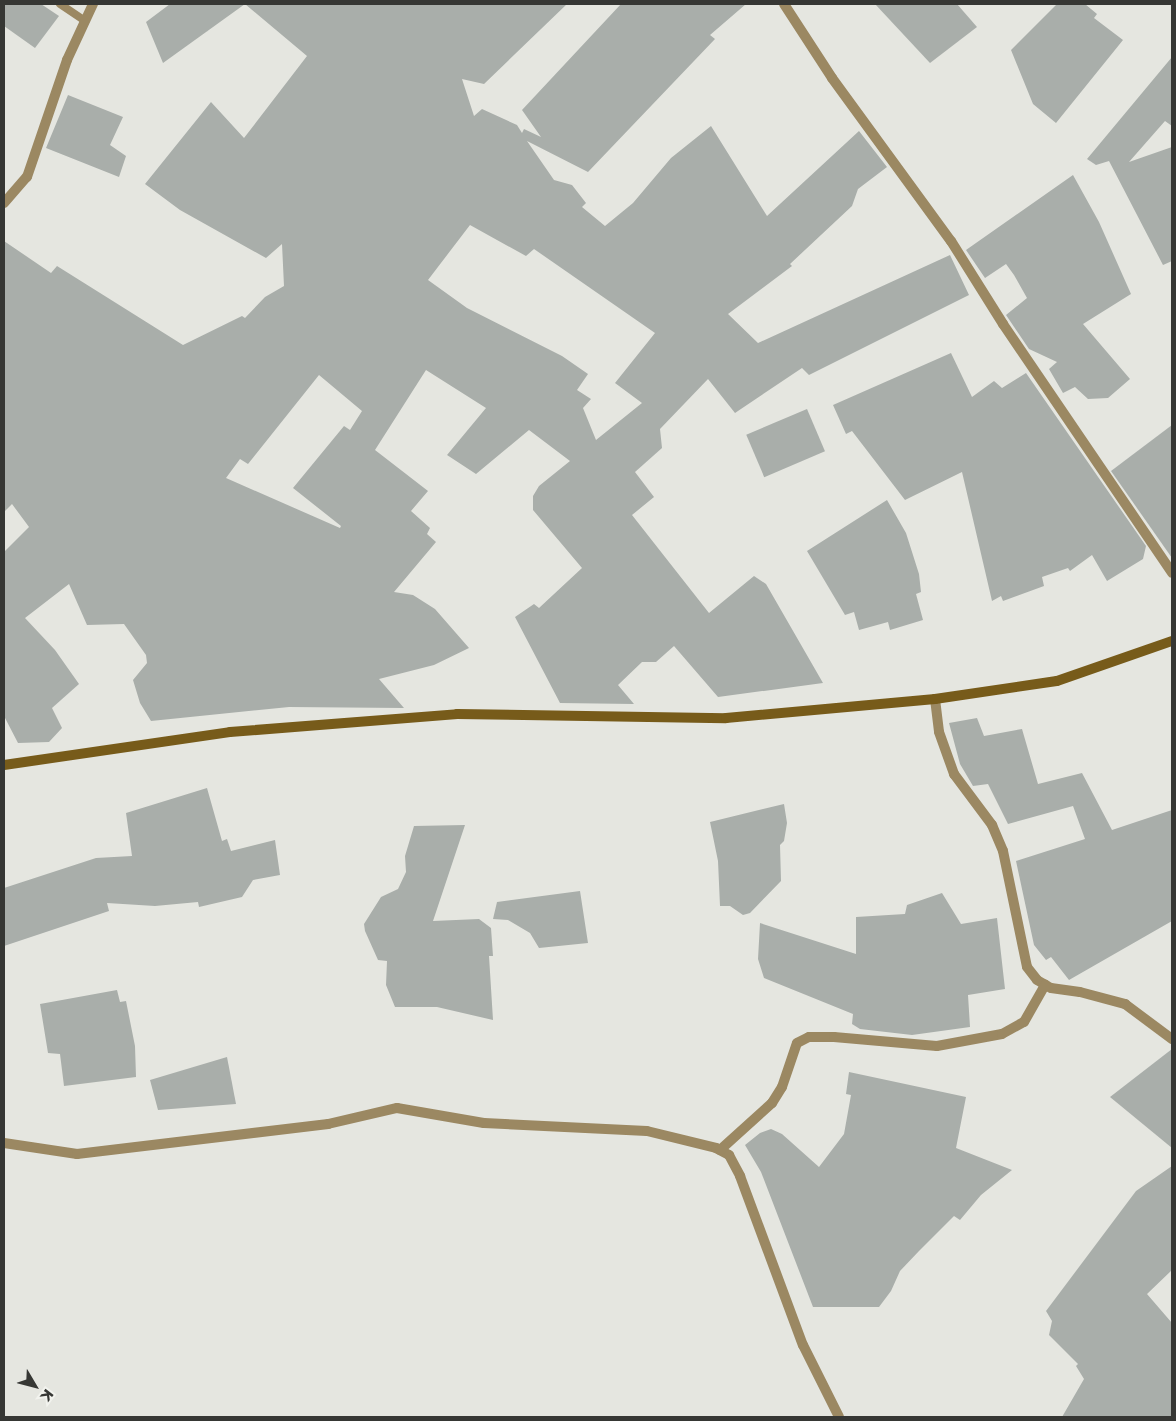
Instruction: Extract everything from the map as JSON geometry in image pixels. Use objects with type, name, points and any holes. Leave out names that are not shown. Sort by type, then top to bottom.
[{"type":"street","points":[[4,203],[27,177],[49,107],[93,4]]},
{"type":"street","points":[[784,4],[837,86],[951,241],[1003,324],[1172,573]]},
{"type":"street","points":[[4,765],[230,732],[457,714],[726,718],[935,699],[1057,681],[1172,641]]},
{"type":"street","points":[[935,699],[940,732],[954,774],[992,825],[1003,851],[1027,967],[1045,985],[1125,1004],[1172,1039]]},
{"type":"street","points":[[720,1150],[772,1103],[782,1087],[797,1043],[809,1037],[834,1037],[937,1046],[1002,1034],[1024,1022],[1045,985]]},
{"type":"street","points":[[4,1143],[77,1154],[328,1124],[397,1108],[484,1123],[647,1131],[720,1150],[729,1155],[740,1176],[803,1345],[839,1417]]},
{"type":"lane","points":[[60,4],[85,21]]},
{"type":"building","points":[[4,4],[41,4],[59,16],[35,48],[4,26]]},
{"type":"building","points":[[170,4],[245,4],[163,63],[146,22]]},
{"type":"building","points":[[245,4],[567,4],[484,84],[462,79],[474,116],[482,109],[517,125],[522,133],[524,129],[541,137],[522,110],[621,4],[746,4],[710,35],[715,39],[588,172],[527,141],[554,180],[572,185],[586,203],[582,207],[605,226],[633,203],[671,158],[711,126],[767,216],[859,131],[887,167],[858,189],[852,206],[790,264],[792,266],[728,314],[758,343],[950,255],[969,295],[809,375],[802,368],[735,413],[708,379],[660,429],[662,448],[635,472],[654,497],[632,515],[709,613],[754,576],[766,584],[823,683],[718,697],[674,646],[656,662],[642,662],[618,685],[634,704],[560,703],[515,617],[534,604],[539,608],[582,568],[533,510],[533,496],[539,486],[570,461],[529,430],[476,474],[447,455],[486,408],[426,370],[375,450],[428,491],[411,511],[430,528],[427,534],[436,542],[394,592],[413,595],[435,609],[469,648],[434,665],[379,679],[404,708],[289,707],[151,721],[140,703],[133,680],[147,663],[146,655],[124,624],[87,625],[69,584],[25,618],[55,650],[79,684],[52,708],[62,728],[49,742],[18,743],[4,716],[4,552],[29,527],[12,504],[4,512],[4,241],[51,273],[57,266],[183,345],[242,316],[245,318],[265,297],[284,286],[282,244],[266,258],[180,210],[145,184],[211,102],[244,138],[307,56]],"holes":[[[470,225],[526,256],[534,249],[655,333],[615,383],[642,403],[596,440],[583,408],[591,399],[577,390],[588,374],[562,356],[467,308],[428,280]],[[319,375],[362,411],[350,430],[344,426],[293,488],[341,526],[340,528],[226,478],[240,459],[248,464]]]},
{"type":"building","points":[[875,4],[957,4],[977,27],[930,63]]},
{"type":"building","points":[[1057,4],[1085,4],[1097,14],[1094,18],[1123,40],[1056,123],[1033,104],[1011,50]]},
{"type":"building","points":[[1172,57],[1172,126],[1165,121],[1129,162],[1172,147],[1172,261],[1163,265],[1109,161],[1096,165],[1087,159]]},
{"type":"building","points":[[68,95],[123,117],[110,145],[126,156],[119,177],[46,148]]},
{"type":"building","points":[[1073,175],[1099,222],[1131,294],[1083,324],[1130,379],[1108,398],[1088,399],[1075,387],[1063,393],[1049,369],[1057,362],[1029,349],[1006,315],[1027,298],[1014,275],[1006,264],[985,278],[966,250]]},
{"type":"building","points":[[951,353],[972,397],[994,381],[1002,388],[1026,373],[1146,546],[1143,559],[1107,581],[1092,555],[1070,571],[1068,568],[1042,577],[1044,586],[1003,601],[1001,596],[992,601],[962,472],[905,500],[852,431],[846,434],[833,405]]},
{"type":"building","points":[[807,409],[825,451],[764,477],[746,435]]},
{"type":"building","points":[[1172,425],[1172,558],[1111,471]]},
{"type":"building","points":[[887,500],[906,533],[919,574],[921,592],[916,594],[923,620],[890,630],[888,622],[859,630],[854,612],[845,615],[807,551]]},
{"type":"building","points":[[977,718],[984,736],[1022,729],[1038,784],[1082,773],[1112,830],[1172,810],[1172,921],[1069,980],[1051,957],[1046,960],[1034,945],[1016,861],[1085,839],[1073,806],[1008,824],[988,784],[973,786],[960,764],[949,723]]},
{"type":"building","points":[[207,788],[222,841],[227,839],[231,851],[275,840],[280,875],[253,880],[242,897],[199,907],[198,902],[155,906],[107,903],[109,911],[4,946],[4,888],[96,858],[132,856],[126,813]]},
{"type":"building","points":[[784,804],[787,823],[784,841],[780,845],[781,881],[750,913],[743,915],[730,906],[720,906],[718,861],[710,822]]},
{"type":"building","points":[[465,825],[433,921],[479,919],[491,928],[493,956],[489,956],[493,1020],[437,1007],[395,1007],[386,985],[387,961],[378,960],[365,931],[364,924],[381,897],[398,889],[406,872],[405,856],[414,826]]},
{"type":"building","points":[[580,891],[588,943],[539,948],[530,933],[508,920],[493,919],[497,902]]},
{"type":"building","points":[[942,893],[961,924],[997,918],[1005,989],[968,995],[970,1027],[912,1035],[860,1029],[852,1024],[853,1014],[764,978],[758,959],[760,923],[856,954],[856,917],[905,914],[907,905]]},
{"type":"building","points":[[117,990],[120,1002],[126,1001],[135,1046],[136,1077],[64,1086],[60,1054],[48,1053],[40,1004]]},
{"type":"building","points":[[1172,1049],[1172,1148],[1110,1097]]},
{"type":"building","points":[[227,1057],[236,1104],[158,1110],[150,1080]]},
{"type":"building","points":[[849,1072],[966,1097],[956,1148],[1012,1170],[981,1195],[960,1220],[954,1216],[919,1251],[900,1271],[891,1291],[879,1307],[813,1307],[761,1172],[745,1145],[760,1133],[771,1129],[782,1134],[819,1167],[844,1134],[851,1095],[846,1094]]},
{"type":"building","points":[[1172,1166],[1172,1270],[1147,1294],[1172,1323],[1172,1417],[1062,1417],[1084,1379],[1076,1366],[1078,1364],[1049,1335],[1052,1321],[1046,1311],[1136,1191]]}]
